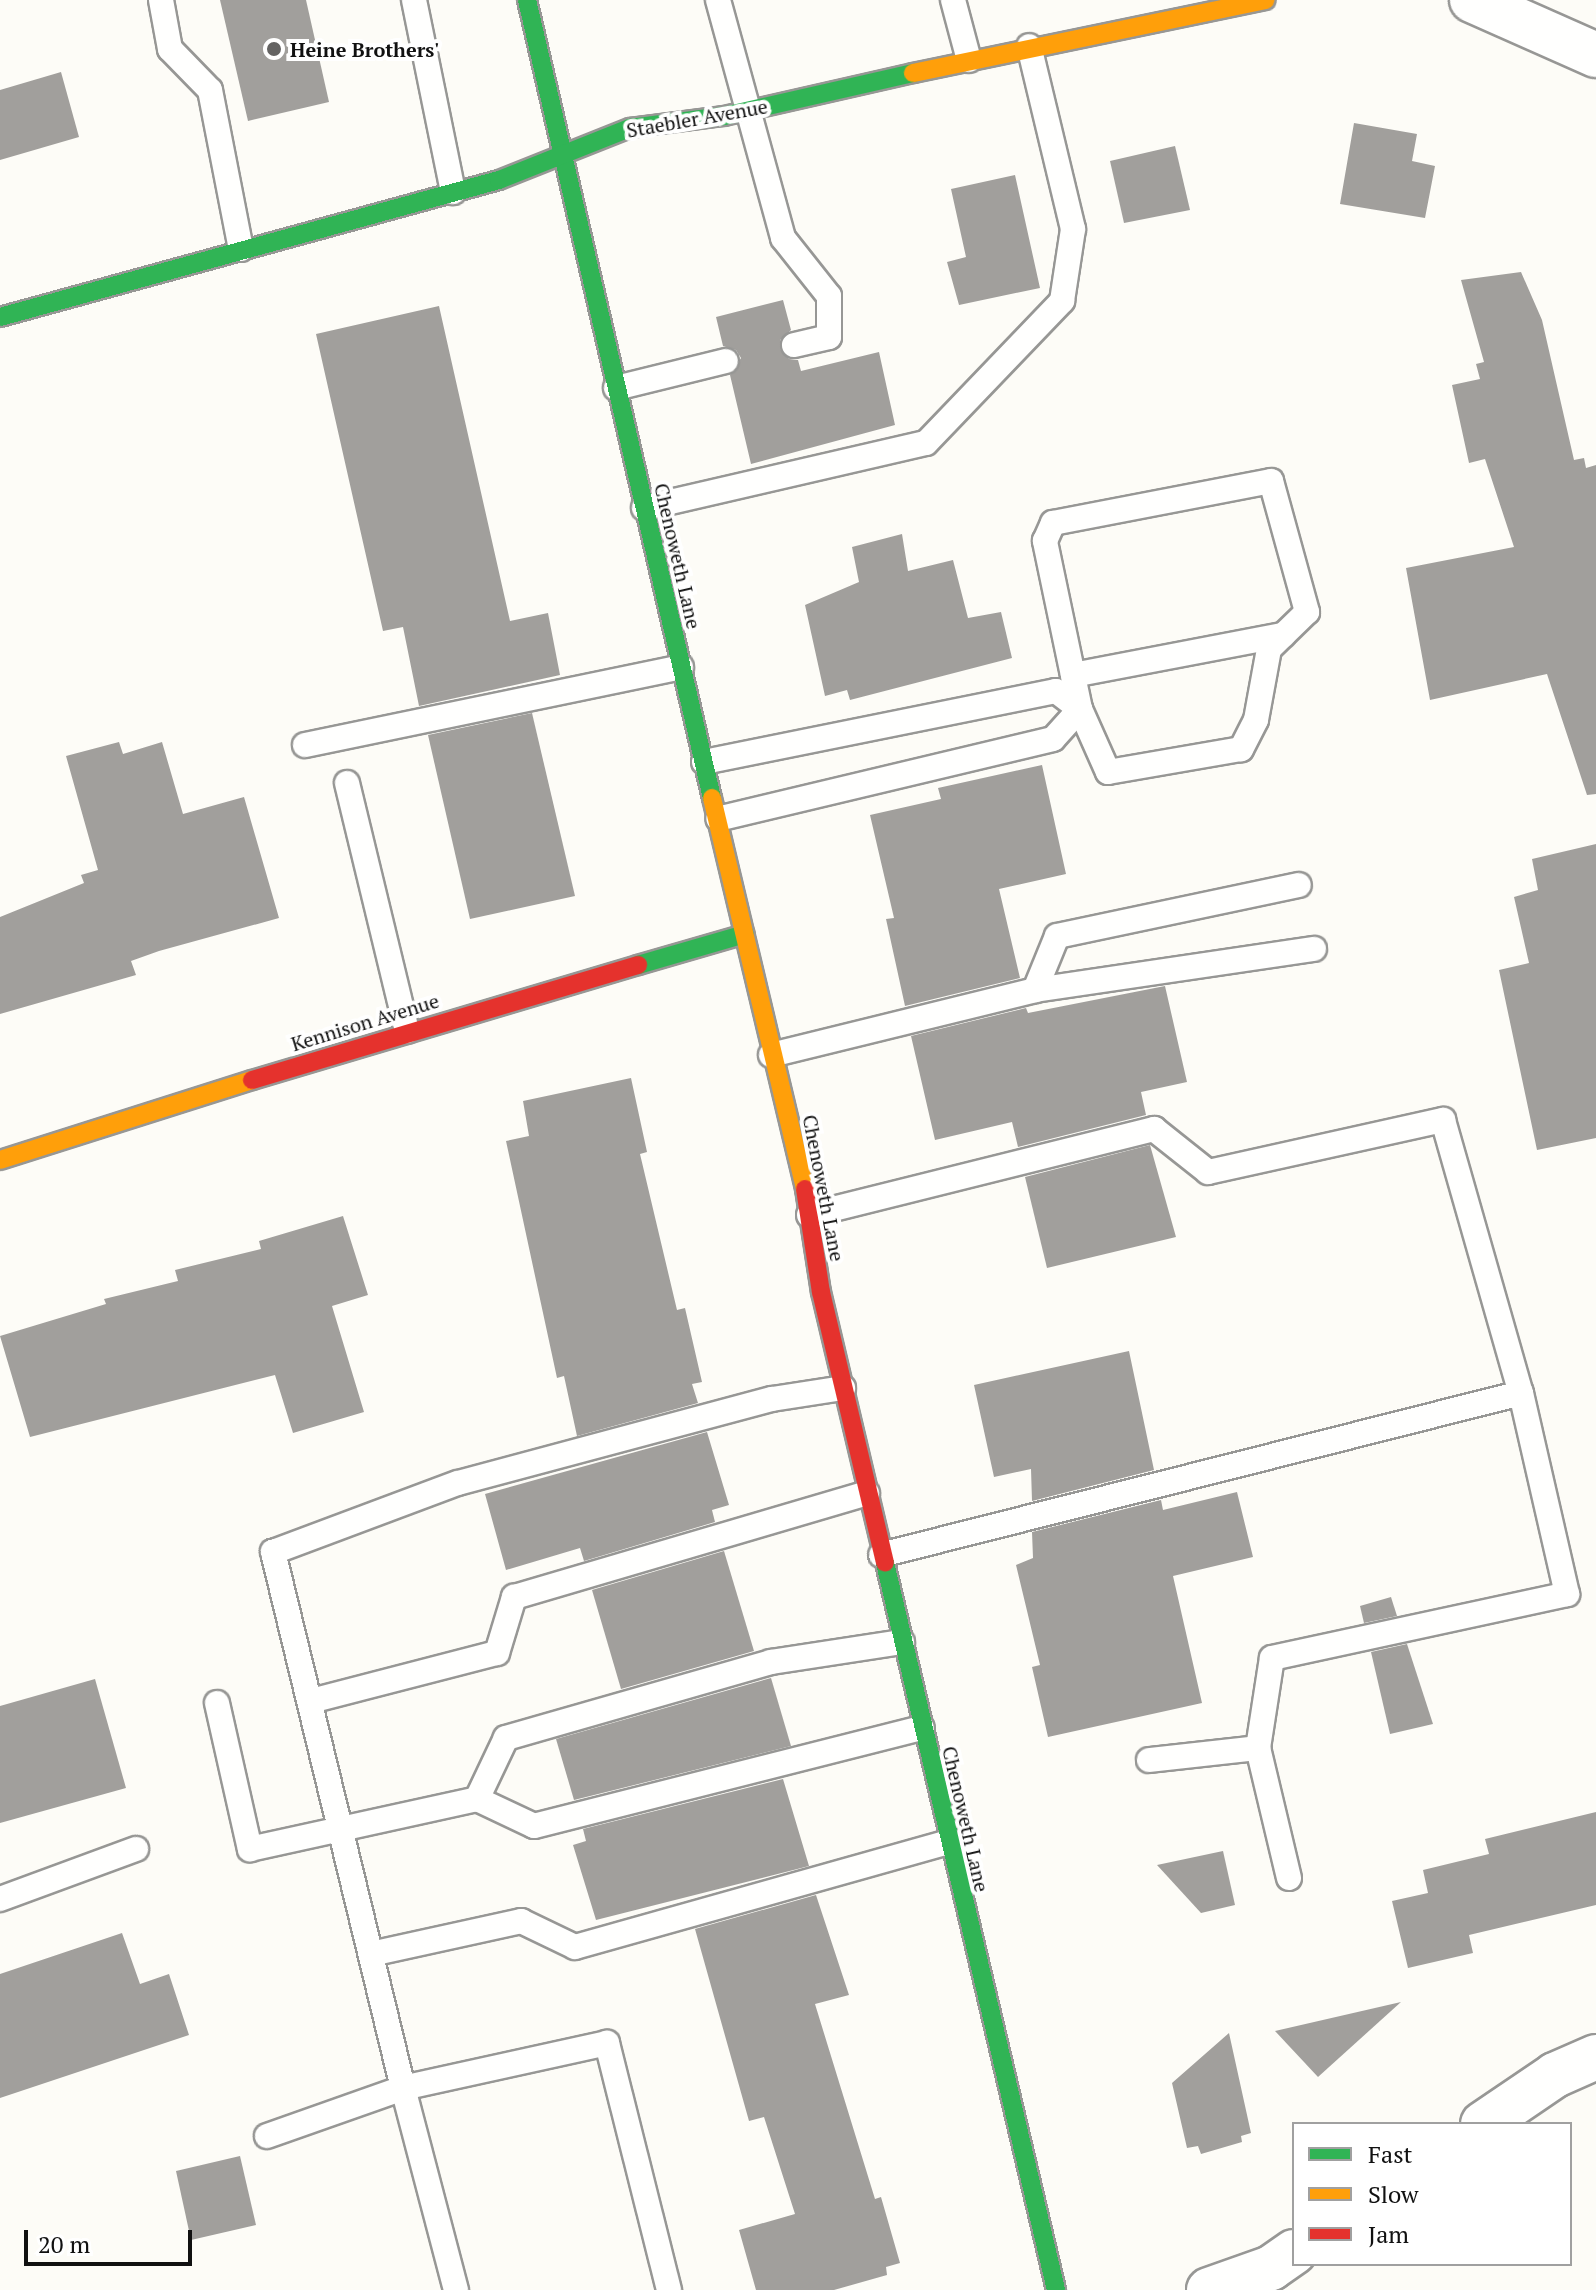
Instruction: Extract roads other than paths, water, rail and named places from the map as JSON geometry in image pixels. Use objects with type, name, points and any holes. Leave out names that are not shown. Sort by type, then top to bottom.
[{"type":"main road","name":"Chenoweth Lane","points":[[527,0],[771,1055],[798,1147],[843,1388],[1056,2290]]},
{"type":"main road","name":"Staebler Avenue","points":[[0,317],[499,180],[563,152],[630,128],[750,110],[1029,46],[1266,0]]},
{"type":"main road","name":"Kennison Avenue","points":[[0,1160],[407,1031],[745,934]]},
{"type":"street","points":[[1472,0],[1596,55]]},
{"type":"street","points":[[1486,2122],[1555,2075],[1596,2057]]},
{"type":"street","points":[[1209,2290],[1271,2268],[1292,2253]]},
{"type":"lane","points":[[161,0],[170,49],[210,90],[241,249]]},
{"type":"lane","points":[[414,0],[453,192]]},
{"type":"lane","points":[[718,0],[783,238],[829,296],[829,337],[794,345]]},
{"type":"lane","points":[[953,0],[969,60]]},
{"type":"lane","points":[[644,508],[926,443],[1062,301],[1073,229],[1029,46]]},
{"type":"lane","points":[[616,388],[726,361]]},
{"type":"lane","points":[[1271,481],[1307,612],[1283,635],[1269,649],[1256,720],[1241,749],[1108,772],[1080,709],[1045,541],[1053,523],[1271,481]]},
{"type":"lane","points":[[1073,675],[1283,635]]},
{"type":"lane","points":[[305,745],[681,667]]},
{"type":"lane","points":[[704,762],[1056,691],[1080,709]]},
{"type":"lane","points":[[718,819],[1053,739],[1080,709]]},
{"type":"lane","points":[[347,783],[407,1031]]},
{"type":"lane","points":[[1035,990],[1057,936],[1299,885]]},
{"type":"lane","points":[[771,1055],[1035,990],[1314,949]]},
{"type":"lane","points":[[809,1215],[1154,1129],[1208,1172],[1443,1120],[1521,1393],[1567,1594],[1272,1658],[1258,1748],[1289,1878]]},
{"type":"lane","points":[[456,2290],[403,2088],[273,1552],[458,1483],[772,1399],[843,1388]]},
{"type":"lane","points":[[881,1555],[1521,1393]]},
{"type":"lane","points":[[311,1701],[497,1653],[514,1597],[867,1493]]},
{"type":"lane","points":[[477,1799],[506,1738],[771,1662],[902,1642]]},
{"type":"lane","points":[[217,1703],[250,1849],[477,1799],[534,1826],[922,1728]]},
{"type":"lane","points":[[1149,1760],[1258,1748]]},
{"type":"lane","points":[[371,1954],[521,1921],[575,1947],[949,1842]]},
{"type":"lane","points":[[0,1899],[136,1849]]},
{"type":"lane","points":[[267,2136],[403,2088],[607,2043],[669,2290]]},
{"type":"place","name":"Heine Brothers'","points":[[274,49]]}]
